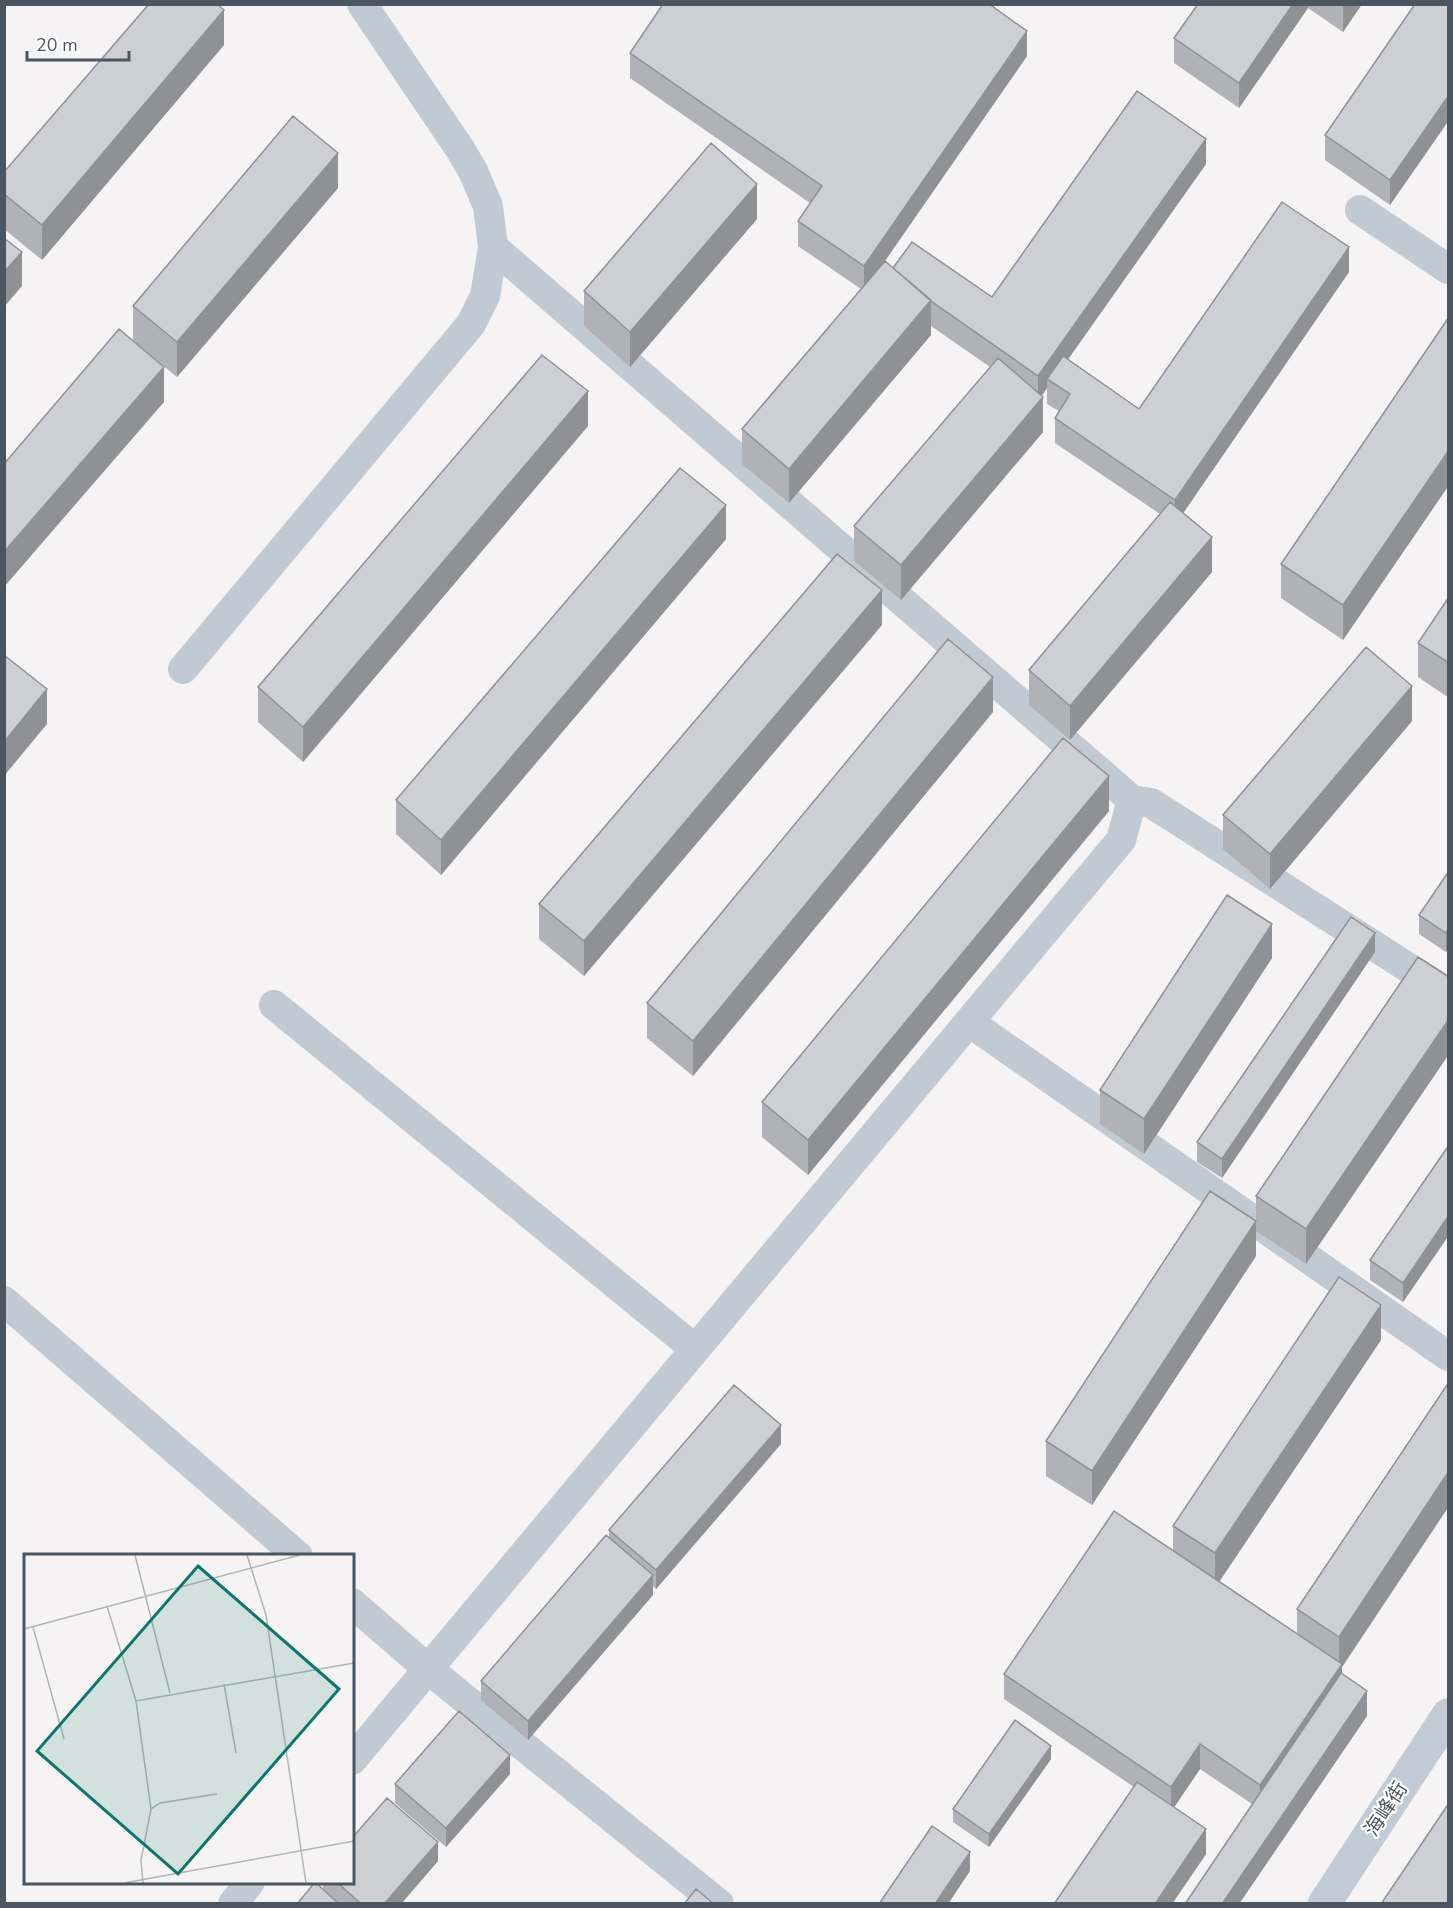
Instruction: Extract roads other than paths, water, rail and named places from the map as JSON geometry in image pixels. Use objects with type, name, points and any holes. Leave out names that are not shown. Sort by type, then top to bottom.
[{"type":"street","points":[[183,669],[471,324],[485,296],[493,247],[488,206],[473,171],[362,4]]},
{"type":"street","points":[[1360,210],[1449,269]]},
{"type":"street","points":[[493,247],[1132,800],[1151,803],[1449,993]]},
{"type":"street","points":[[354,1758],[1121,840],[1132,800]]},
{"type":"street","points":[[274,1005],[695,1349]]},
{"type":"street","points":[[969,1022],[1449,1356]]},
{"type":"street","points":[[4,1301],[296,1554]]},
{"type":"street","points":[[354,1605],[428,1669],[719,1904]]},
{"type":"street","name":"海峰街","points":[[1324,1904],[1449,1715]]},
{"type":"street","points":[[233,1904],[248,1884]]}]
